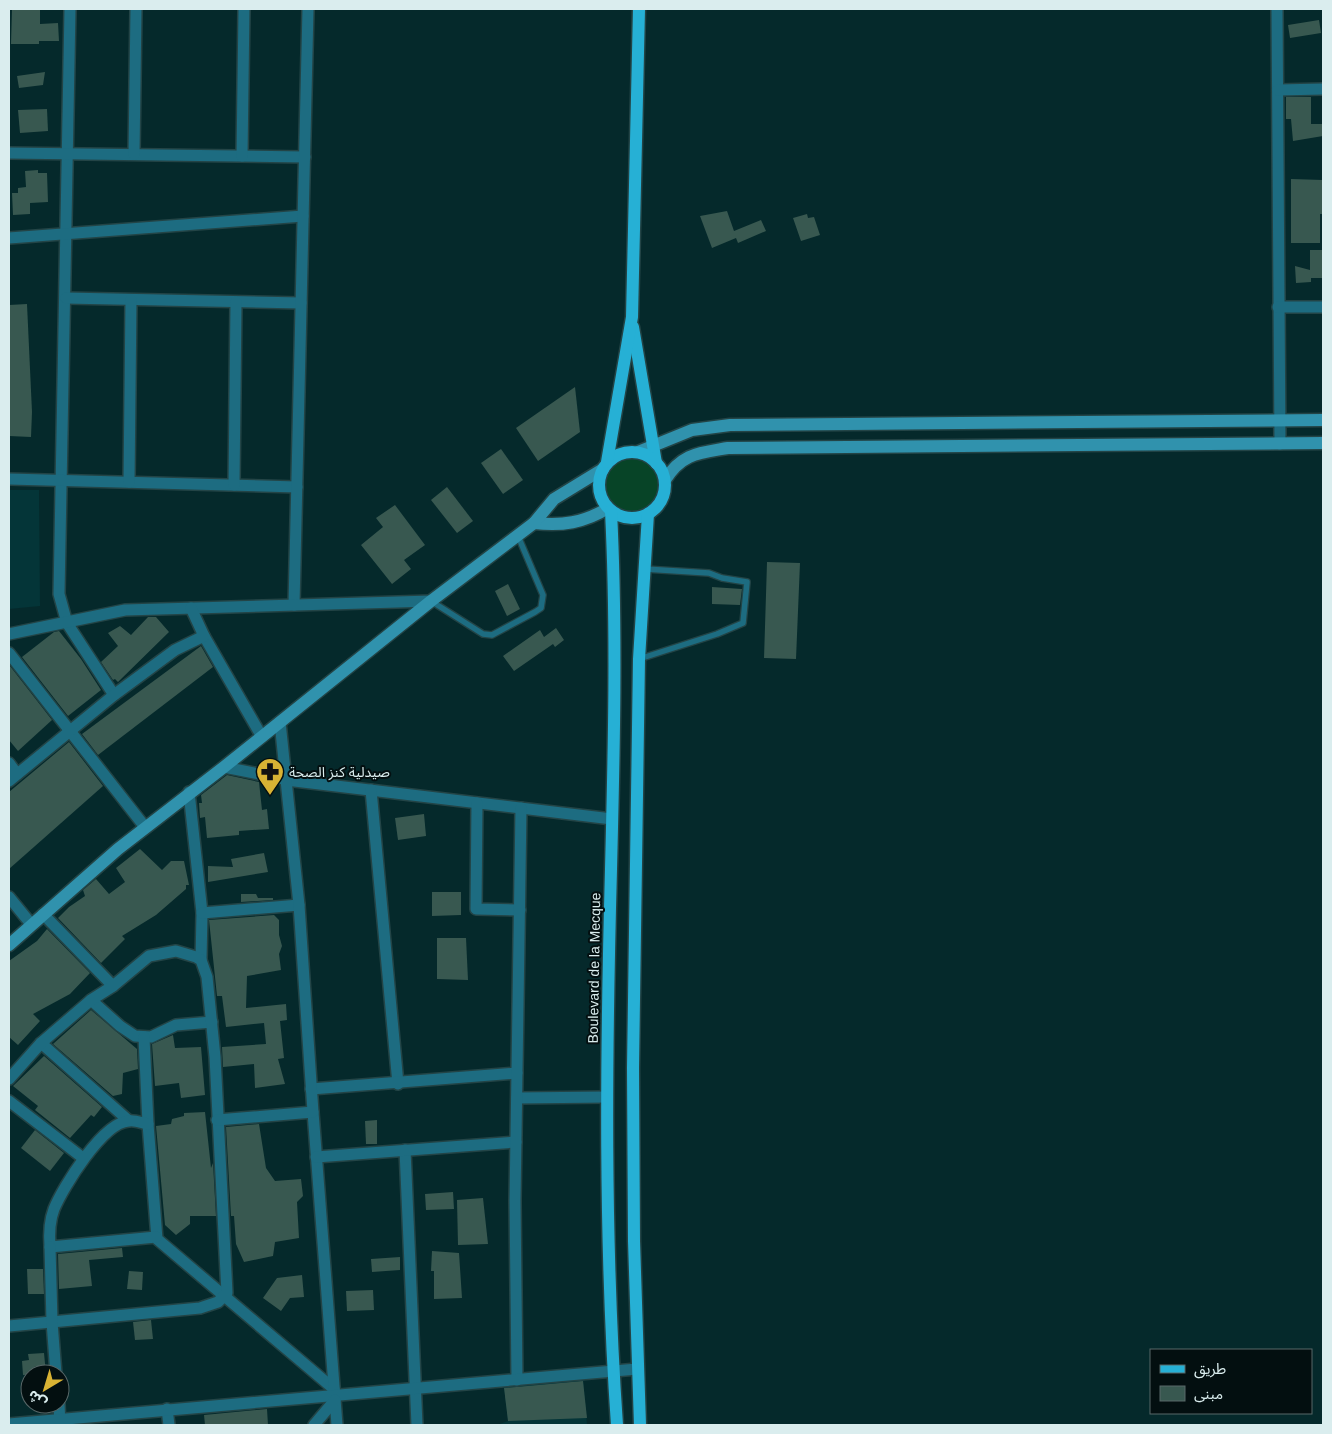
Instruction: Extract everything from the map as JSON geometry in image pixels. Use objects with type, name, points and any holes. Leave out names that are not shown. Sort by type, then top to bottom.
[{"type":"main road","points":[[610,509],[629,518],[648,514],[662,500],[665,480],[656,463],[652,448],[632,317],[639,9]]},
{"type":"main road","name":"Boulevard de la Mecque","points":[[617,1425],[613,1372],[607,1097],[614,612],[610,509],[599,489],[605,466],[632,317]]},
{"type":"main road","points":[[605,466],[618,455],[638,452],[648,456],[656,463]]},
{"type":"main road","points":[[640,1425],[634,1240],[633,1068],[639,659],[648,514]]},
{"type":"street","points":[[70,9],[59,594],[67,623],[114,695]]},
{"type":"street","points":[[134,154],[136,9]]},
{"type":"street","points":[[242,156],[244,9]]},
{"type":"street","points":[[294,605],[308,9]]},
{"type":"street","points":[[1277,9],[1280,444]]},
{"type":"street","points":[[1278,90],[1323,89]]},
{"type":"street","points":[[9,153],[66,152],[305,157]]},
{"type":"street","points":[[9,238],[303,216]]},
{"type":"street","points":[[66,298],[301,303]]},
{"type":"street","points":[[129,482],[131,300]]},
{"type":"street","points":[[234,485],[236,302]]},
{"type":"street","points":[[1278,307],[1323,307]]},
{"type":"street","points":[[638,452],[652,448],[692,430],[730,425],[1323,420]]},
{"type":"street","points":[[665,480],[672,468],[683,459],[698,453],[728,448],[1323,443]]},
{"type":"street","points":[[9,946],[31,924],[145,827],[262,737],[430,601],[518,536],[534,523],[554,499],[605,466]]},
{"type":"street","points":[[9,479],[297,487]]},
{"type":"street","points":[[534,523],[559,525],[584,521],[610,509]]},
{"type":"street","points":[[9,634],[125,610],[430,601]]},
{"type":"street","points":[[191,608],[204,636],[262,737]]},
{"type":"street","points":[[9,763],[13,778],[114,695],[175,650],[204,636]]},
{"type":"street","points":[[9,653],[145,827]]},
{"type":"street","points":[[280,722],[299,905],[337,1425]]},
{"type":"street","points":[[224,767],[285,779],[612,819]]},
{"type":"street","points":[[370,790],[398,1084]]},
{"type":"street","points":[[9,1326],[200,1308],[212,1306],[227,1293],[228,1274],[212,1022],[207,977],[201,960],[202,913],[189,792]]},
{"type":"street","points":[[477,803],[476,909],[520,910]]},
{"type":"street","points":[[517,1380],[516,1142],[521,808]]},
{"type":"street","points":[[9,897],[31,924]]},
{"type":"street","points":[[202,913],[299,905]]},
{"type":"street","points":[[43,914],[113,986]]},
{"type":"street","points":[[9,1079],[41,1044],[91,1000],[113,986],[149,956],[160,952],[184,952],[201,960]]},
{"type":"street","points":[[91,1000],[129,1033],[144,1037],[151,1037],[176,1025],[212,1022]]},
{"type":"street","points":[[144,1037],[156,1237],[334,1395]]},
{"type":"street","points":[[41,1044],[128,1120],[148,1124]]},
{"type":"street","points":[[311,1089],[398,1084],[517,1073]]},
{"type":"street","points":[[517,1098],[607,1097]]},
{"type":"street","points":[[9,1101],[83,1158]]},
{"type":"street","points":[[217,1120],[313,1112]]},
{"type":"street","points":[[55,1364],[49,1228],[54,1209],[83,1158],[108,1131],[128,1120]]},
{"type":"street","points":[[316,1157],[516,1142]]},
{"type":"street","points":[[405,1150],[417,1425]]},
{"type":"street","points":[[50,1247],[156,1237]]},
{"type":"street","points":[[9,1424],[60,1422],[167,1409],[416,1390],[637,1369]]},
{"type":"street","points":[[314,1425],[334,1395]]},
{"type":"street","points":[[167,1409],[169,1425]]},
{"type":"lane","points":[[430,601],[483,634],[492,635],[541,608],[543,595],[518,536]]},
{"type":"lane","points":[[639,659],[717,634],[743,623],[747,582],[722,578],[710,573],[644,569]]},
{"type":"shaded area","points":[[9,490],[39,490],[40,606],[9,609]]},
{"type":"shaded area","points":[[583,1378],[587,1425],[497,1425],[508,1421],[504,1387]]},
{"type":"green space","points":[[627,456],[639,456],[649,460],[657,468],[661,484],[657,500],[649,508],[639,512],[627,512],[617,508],[609,500],[605,490],[605,478],[609,468],[617,460]]},
{"type":"building","points":[[12,9],[40,9],[40,24],[58,23],[59,41],[39,41],[39,44],[11,44]]},
{"type":"building","points":[[1319,20],[1321,33],[1290,38],[1288,25]]},
{"type":"building","points":[[45,72],[43,85],[19,88],[17,76]]},
{"type":"building","points":[[1286,97],[1311,97],[1311,124],[1323,124],[1323,136],[1293,141],[1291,119],[1286,119]]},
{"type":"building","points":[[47,109],[48,131],[20,133],[18,110]]},
{"type":"building","points":[[38,170],[38,173],[47,173],[48,202],[30,203],[30,214],[13,215],[12,193],[18,193],[18,188],[26,187],[25,171]]},
{"type":"building","points":[[1291,179],[1323,180],[1323,214],[1320,214],[1320,243],[1291,243]]},
{"type":"building","points":[[727,211],[734,231],[761,220],[766,231],[738,243],[736,238],[712,248],[700,216]]},
{"type":"building","points":[[807,214],[808,218],[814,217],[820,235],[801,241],[793,218]]},
{"type":"building","points":[[1310,250],[1323,250],[1323,278],[1311,278],[1311,282],[1296,283],[1295,266],[1310,270]]},
{"type":"building","points":[[27,304],[32,412],[31,437],[9,436],[9,305]]},
{"type":"building","points":[[575,387],[580,432],[538,461],[516,428]]},
{"type":"building","points":[[501,449],[523,480],[503,494],[481,463]]},
{"type":"building","points":[[447,487],[473,521],[457,533],[431,500]]},
{"type":"building","points":[[395,505],[425,545],[404,560],[411,569],[392,584],[361,545],[383,527],[376,518]]},
{"type":"building","points":[[767,562],[800,563],[796,659],[764,658]]},
{"type":"building","points":[[508,584],[520,609],[507,616],[495,591]]},
{"type":"building","points":[[712,587],[742,589],[740,605],[712,604]]},
{"type":"building","points":[[148,617],[156,617],[169,632],[118,682],[115,679],[113,680],[101,662],[118,646],[108,633],[120,626],[131,635]]},
{"type":"building","points":[[556,628],[564,640],[555,647],[553,644],[514,671],[503,656],[540,630],[544,637]]},
{"type":"building","points":[[59,631],[81,659],[101,690],[68,716],[22,657],[54,632]]},
{"type":"building","points":[[201,646],[213,667],[98,755],[82,734]]},
{"type":"building","points":[[10,666],[52,720],[18,751],[9,740]]},
{"type":"building","points":[[69,742],[103,786],[9,869],[9,792]]},
{"type":"building","points":[[227,775],[259,782],[262,810],[267,809],[269,829],[239,831],[239,835],[207,838],[205,817],[200,818],[199,803],[202,803],[201,795]]},
{"type":"building","points":[[424,814],[426,836],[398,840],[395,818]]},
{"type":"building","points":[[140,849],[162,870],[171,861],[184,861],[189,885],[186,885],[186,889],[156,915],[122,936],[125,939],[101,963],[58,918],[69,907],[85,896],[83,890],[96,879],[109,894],[125,882],[116,868]]},
{"type":"building","points":[[264,853],[268,872],[208,882],[208,866],[233,867],[231,859]]},
{"type":"building","points":[[432,892],[461,892],[461,915],[432,916]]},
{"type":"building","points":[[241,894],[256,894],[258,898],[273,898],[273,900],[241,902]]},
{"type":"building","points":[[274,915],[279,920],[279,935],[282,946],[279,954],[281,970],[247,976],[246,1008],[286,1004],[287,1020],[280,1021],[284,1058],[278,1059],[285,1084],[255,1088],[254,1064],[223,1067],[222,1047],[266,1044],[264,1023],[226,1027],[222,996],[217,996],[209,920]]},
{"type":"building","points":[[47,929],[90,973],[70,994],[33,1014],[40,1021],[18,1045],[9,1037],[9,961],[37,941]]},
{"type":"building","points":[[437,938],[466,938],[468,980],[437,979]]},
{"type":"building","points":[[91,1010],[137,1049],[138,1069],[123,1073],[122,1094],[113,1096],[53,1044]]},
{"type":"building","points":[[173,1035],[175,1048],[201,1047],[205,1095],[181,1098],[179,1083],[155,1086],[152,1044]]},
{"type":"building","points":[[44,1056],[102,1107],[94,1117],[91,1115],[70,1138],[35,1110],[38,1106],[13,1086]]},
{"type":"building","points":[[205,1112],[211,1168],[213,1163],[216,1216],[190,1216],[190,1224],[176,1235],[165,1225],[156,1126],[171,1124],[172,1119],[184,1116],[184,1113]]},
{"type":"building","points":[[377,1120],[377,1144],[366,1144],[365,1121]]},
{"type":"building","points":[[259,1124],[266,1168],[275,1181],[301,1179],[303,1196],[297,1202],[299,1238],[275,1242],[273,1256],[244,1262],[236,1244],[234,1216],[231,1216],[226,1127]]},
{"type":"building","points":[[35,1130],[64,1153],[50,1171],[21,1148]]},
{"type":"building","points":[[453,1192],[454,1209],[426,1210],[425,1194]]},
{"type":"building","points":[[483,1198],[488,1244],[458,1245],[457,1200]]},
{"type":"building","points":[[122,1248],[123,1257],[89,1260],[92,1286],[59,1289],[58,1254]]},
{"type":"building","points":[[432,1251],[459,1253],[462,1298],[434,1299],[434,1271],[431,1271]]},
{"type":"building","points":[[400,1257],[400,1270],[372,1272],[371,1259]]},
{"type":"building","points":[[27,1269],[43,1269],[44,1294],[28,1294]]},
{"type":"building","points":[[129,1271],[143,1272],[142,1290],[127,1289]]},
{"type":"building","points":[[302,1275],[304,1297],[290,1298],[281,1311],[263,1298],[277,1278]]},
{"type":"building","points":[[373,1290],[374,1310],[347,1311],[346,1291]]},
{"type":"building","points":[[151,1320],[153,1339],[135,1340],[133,1322]]},
{"type":"building","points":[[44,1353],[45,1364],[22,1364],[22,1361],[29,1360],[28,1354]]},
{"type":"building","points":[[583,1381],[587,1418],[508,1421],[504,1388]]},
{"type":"building","points":[[267,1409],[268,1425],[205,1425],[204,1415]]},
{"type":"place","name":"صيدلية كنز الصحة","points":[[270,796]]}]
